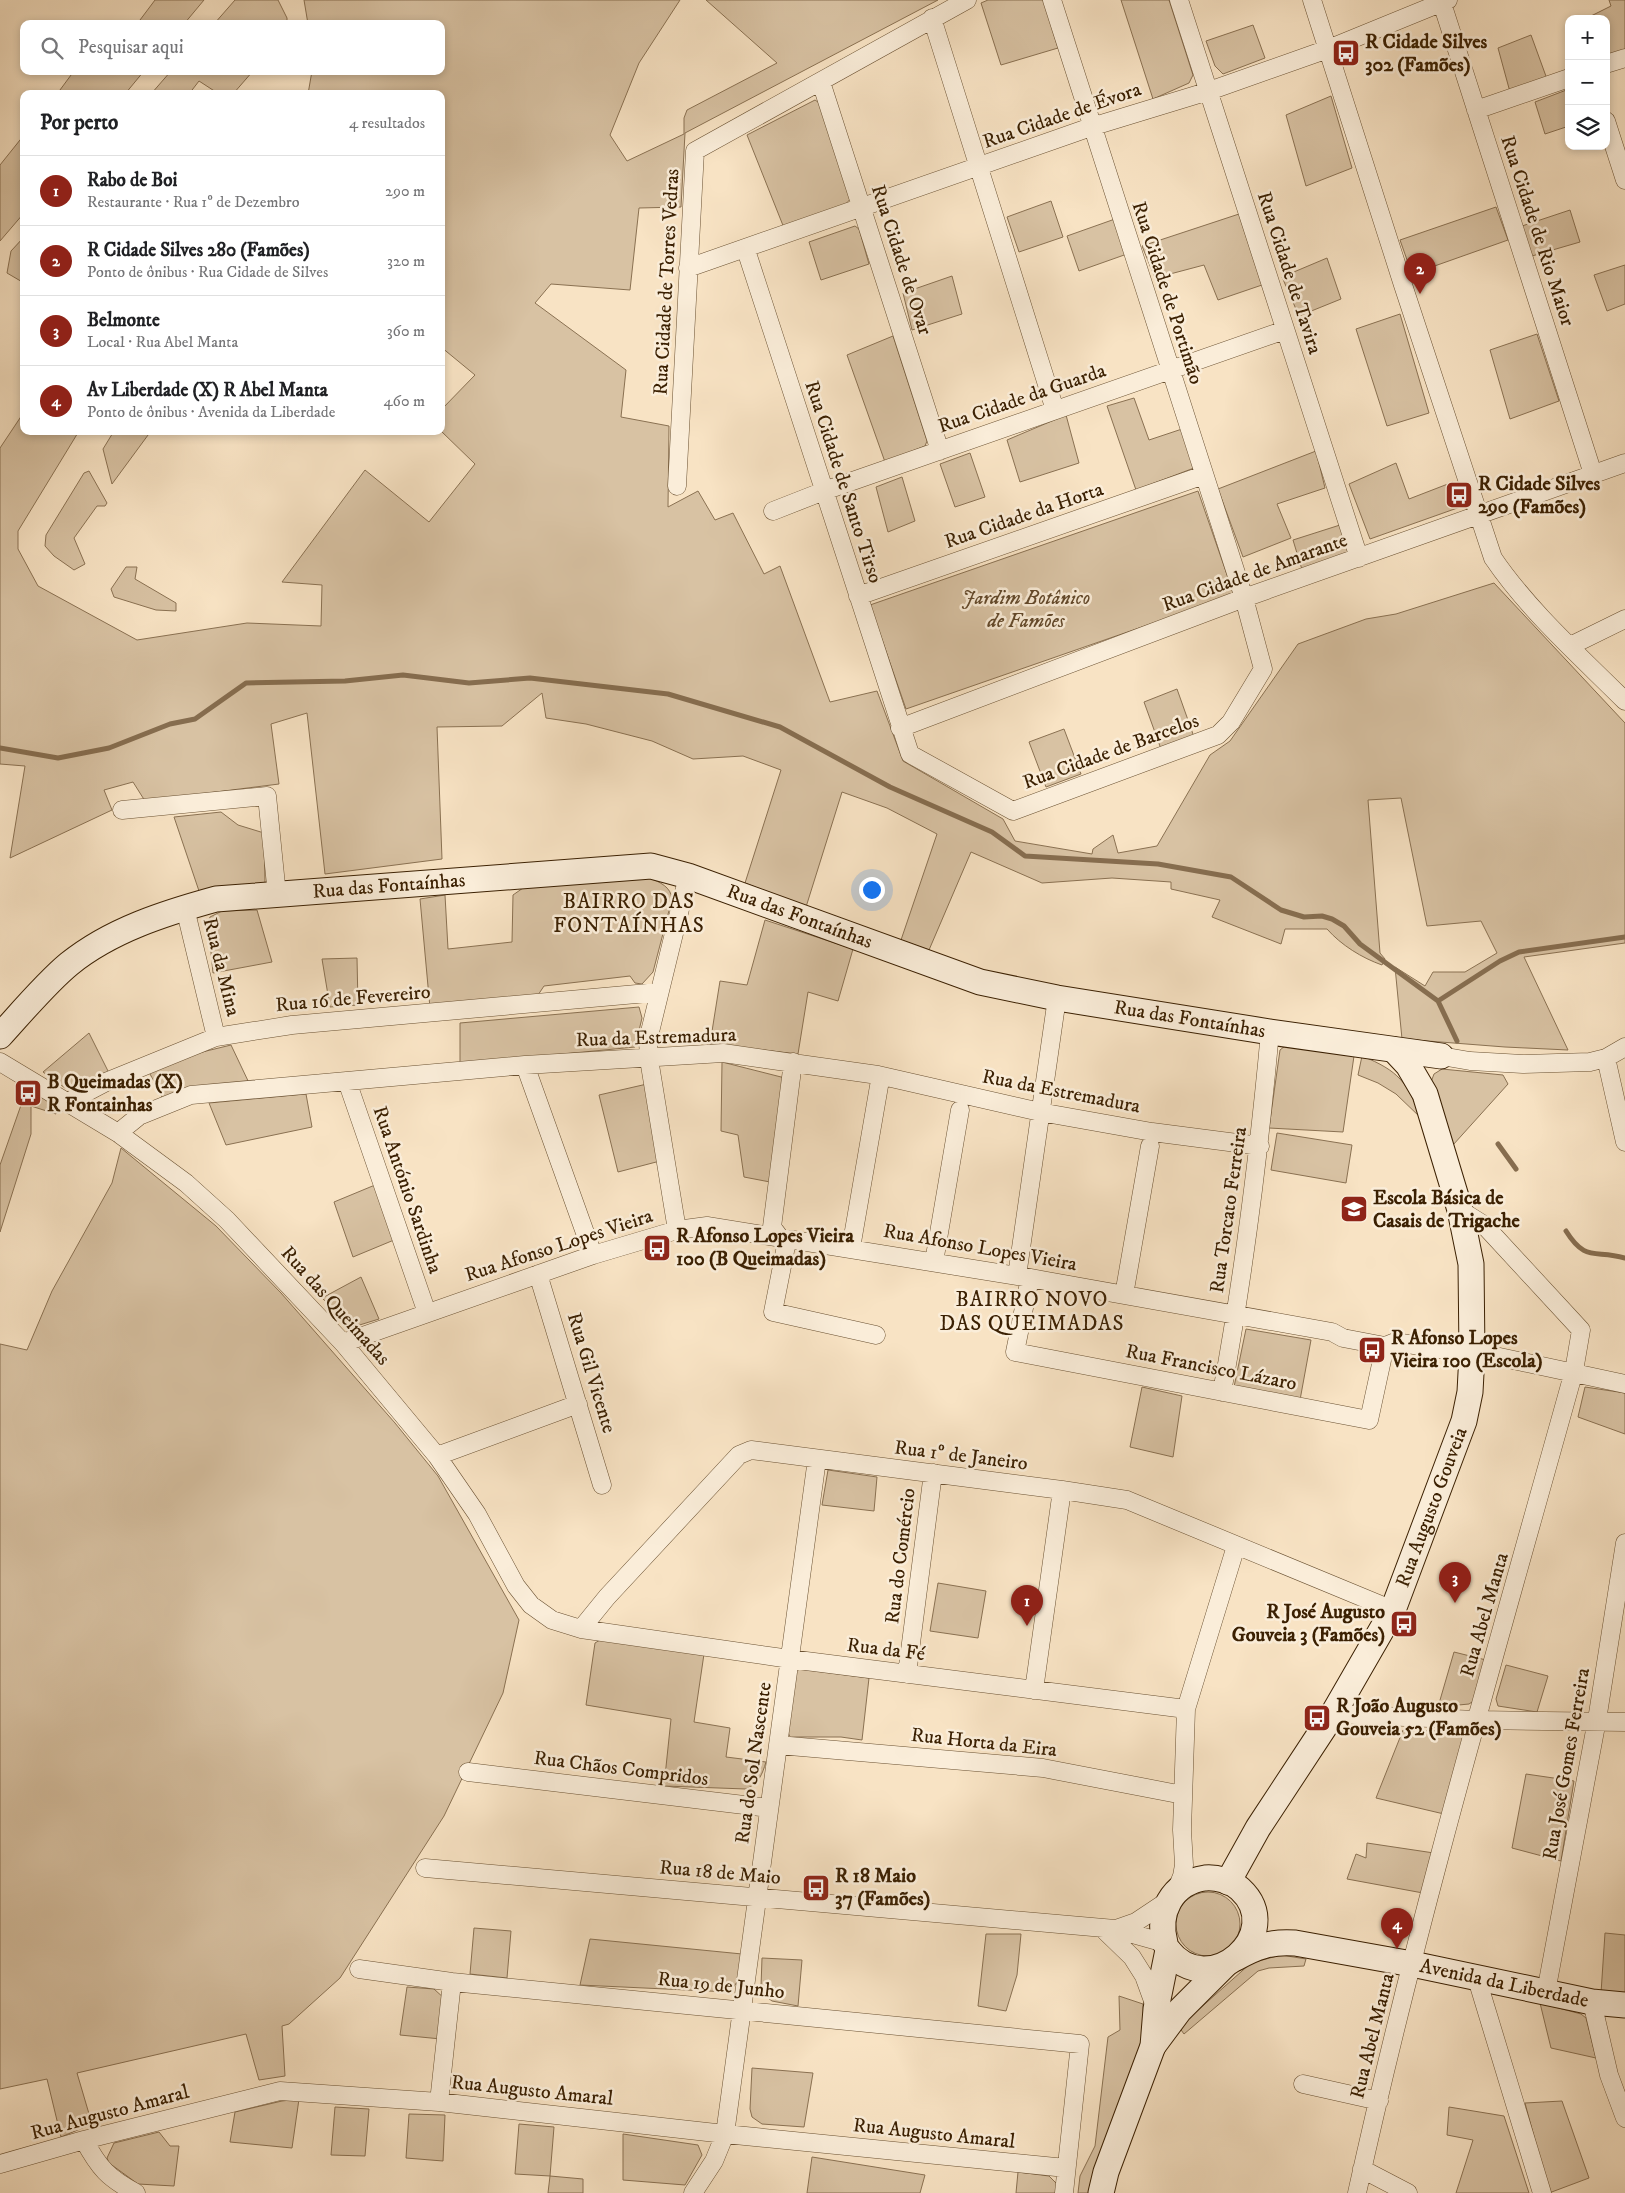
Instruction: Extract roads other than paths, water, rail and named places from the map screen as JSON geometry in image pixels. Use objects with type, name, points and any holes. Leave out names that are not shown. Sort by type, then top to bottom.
[{"type":"street","name":"Rua Cidade de Torres Vedras","points":[[677,486],[695,151],[967,0]]},
{"type":"street","name":"Rua Cidade de Portimão","points":[[1052,0],[1244,598]]},
{"type":"street","name":"Rua Cidade de Tavira","points":[[1179,0],[1359,558]]},
{"type":"street","points":[[1312,0],[1493,558],[1507,578],[1570,646],[1625,701]]},
{"type":"street","name":"Rua Cidade de Évora","points":[[688,268],[746,250],[1092,127],[1209,91],[1328,49],[1443,1]]},
{"type":"street","name":"Rua Cidade de Rio Maior","points":[[1443,1],[1593,474]]},
{"type":"street","points":[[932,18],[1055,410]]},
{"type":"street","points":[[1610,63],[1625,58]]},
{"type":"street","points":[[1476,110],[1565,79]]},
{"type":"street","name":"Rua Cidade de Ovar","points":[[821,82],[940,451]]},
{"type":"street","points":[[1610,133],[1625,180]]},
{"type":"street","name":"Rua Cidade de Santo Tirso","points":[[746,250],[900,728]]},
{"type":"street","name":"Rua Cidade da Guarda","points":[[773,511],[824,491],[1285,330]]},
{"type":"street","name":"Rua Cidade de Amarante","points":[[900,728],[1244,598],[1625,463]]},
{"type":"street","name":"Rua Cidade da Horta","points":[[858,596],[1204,475]]},
{"type":"street","name":"Rua Cidade de Barcelos","points":[[900,728],[910,754],[1013,811],[1218,735],[1231,722],[1263,669],[1244,598]]},
{"type":"street","points":[[1570,646],[1625,619]]},
{"type":"street","points":[[122,810],[267,796],[277,894]]},
{"type":"street","name":"Rua das Fontaínhas","points":[[0,1036],[69,964],[112,935],[185,908],[216,899],[651,866],[688,876],[980,982],[1057,998],[1470,1061],[1523,1064],[1590,1062],[1606,1058]]},
{"type":"street","points":[[677,1230],[649,1059],[648,1040],[658,992],[688,876]]},
{"type":"street","name":"Rua da Mina","points":[[185,908],[216,1038]]},
{"type":"street","name":"Rua 16 de Fevereiro","points":[[66,1103],[108,1081],[178,1051],[216,1038],[292,1025],[658,992]]},
{"type":"street","name":"Rua Francisco Lázaro","points":[[1057,998],[1040,1112],[1015,1352],[1369,1420],[1385,1346]]},
{"type":"street","name":"Rua Torcato Ferreira","points":[[1222,1392],[1236,1315],[1260,1146],[1270,1032]]},
{"type":"street","points":[[1625,1047],[1606,1058],[1625,1142]]},
{"type":"street","name":"Rua Augusto Gouveia","points":[[1394,1050],[1408,1065],[1425,1094]]},
{"type":"street","name":"Rua da Estremadura","points":[[118,1133],[139,1116],[191,1095],[524,1065],[649,1059],[723,1053],[878,1075],[1040,1112],[1152,1132],[1260,1146]]},
{"type":"street","name":"Rua Augusto Gouveia","points":[[1228,1882],[1258,1828],[1333,1714],[1393,1610],[1464,1422],[1470,1392],[1472,1354],[1471,1264],[1460,1210],[1425,1094],[1424,1081],[1428,1070],[1441,1056]]},
{"type":"street","name":"Rua das Queimadas","points":[[0,1062],[118,1133],[186,1183],[227,1220],[343,1343],[437,1456],[477,1514],[516,1586],[531,1605],[552,1620],[581,1629]]},
{"type":"street","points":[[793,1062],[772,1227],[786,1246],[772,1312],[876,1335]]},
{"type":"street","points":[[524,1065],[593,1255]]},
{"type":"street","name":"Rua António Sardinha","points":[[346,1081],[427,1313]]},
{"type":"street","points":[[851,1248],[879,1086]]},
{"type":"street","points":[[934,1262],[960,1110]]},
{"type":"street","points":[[1124,1295],[1150,1146]]},
{"type":"street","name":"Rua Abel Manta","points":[[1357,2193],[1412,1964],[1477,1720],[1574,1372],[1581,1330],[1484,1225],[1460,1210]]},
{"type":"street","name":"Rua Afonso Lopes Vieira","points":[[343,1343],[593,1255],[677,1230],[707,1226],[1023,1277],[1332,1332],[1343,1338],[1385,1346],[1395,1342],[1472,1354],[1481,1353],[1625,1384]]},
{"type":"street","name":"Rua Gil Vicente","points":[[538,1274],[602,1485]]},
{"type":"street","points":[[437,1456],[578,1404]]},
{"type":"street","name":"Rua 1º de Janeiro","points":[[581,1629],[607,1597],[739,1455],[751,1450],[1127,1500],[1393,1610]]},
{"type":"street","name":"Rua do Sol Nascente","points":[[693,2193],[714,2161],[725,2134],[816,1459]]},
{"type":"street","name":"Rua do Comércio","points":[[908,1674],[933,1473]]},
{"type":"street","points":[[1034,1690],[1062,1490]]},
{"type":"street","name":"Rua José Gomes Ferreira","points":[[1546,1992],[1597,1720],[1625,1543]]},
{"type":"street","points":[[1100,2193],[1153,2046],[1156,2009],[1166,1946],[1162,1921],[1182,1876],[1184,1865],[1182,1837],[1186,1709],[1236,1546]]},
{"type":"street","name":"Rua da Fé","points":[[581,1629],[790,1659],[1186,1709]]},
{"type":"street","points":[[1333,1714],[1477,1720],[1597,1720],[1625,1722]]},
{"type":"street","name":"Rua Horta da Eira","points":[[778,1745],[1043,1768],[1183,1796]]},
{"type":"street","name":"Rua Chãos Compridos","points":[[468,1772],[768,1808]]},
{"type":"street","name":"Rua 18 de Maio","points":[[425,1868],[1109,1928],[1166,1946]]},
{"type":"street","points":[[1153,2046],[1179,2011],[1250,1941],[1254,1928],[1252,1904],[1238,1887],[1228,1882],[1218,1879],[1201,1879],[1186,1884],[1173,1895]]},
{"type":"street","name":"Rua 18 de Maio","points":[[1109,1928],[1136,1922],[1173,1895]]},
{"type":"street","name":"Avenida da Liberdade","points":[[1252,1904],[1283,1936],[1295,1943]]},
{"type":"street","points":[[1109,1928],[1144,1976],[1156,2009]]},
{"type":"street","name":"Avenida da Liberdade","points":[[1231,1961],[1265,1944],[1295,1943],[1412,1964],[1592,2002],[1625,2005]]},
{"type":"street","points":[[1166,1946],[1178,1961],[1198,1970],[1231,1961]]},
{"type":"street","name":"Rua 19 de Junho","points":[[359,1970],[452,1982],[742,2009],[1080,2044],[1066,2168]]},
{"type":"street","points":[[1477,1979],[1542,2193]]},
{"type":"street","points":[[439,2102],[452,1982]]},
{"type":"street","points":[[1592,2002],[1608,2075],[1625,2118]]},
{"type":"street","points":[[1303,2084],[1379,2100]]},
{"type":"street","name":"Rua Augusto Amaral","points":[[0,2164],[84,2140],[280,2091],[439,2102],[725,2134],[1066,2168]]},
{"type":"street","points":[[84,2140],[96,2163],[116,2182],[136,2193]]},
{"type":"street","points":[[1064,2193],[1066,2168]]},
{"type":"street","points":[[1362,2169],[1408,2193]]},
{"type":"waterway","points":[[0,748],[58,758],[109,748],[170,724],[195,719],[246,683],[345,681],[403,675],[469,683],[530,678],[668,694],[780,727],[890,787],[992,832],[1025,856],[1158,864],[1231,877],[1281,910],[1304,917],[1322,916],[1332,919],[1344,926],[1360,944],[1438,1001],[1457,1041]]},
{"type":"waterway","points":[[1438,1001],[1500,961],[1519,952],[1625,937]]},
{"type":"waterway","points":[[1498,1144],[1516,1169]]},
{"type":"waterway","points":[[1566,1231],[1573,1241],[1586,1251],[1625,1258]]},
{"type":"place","name":"R Cidade Silves 302 (Famões)","points":[[1346,53]]},
{"type":"place","name":"R Cidade Silves 280 (Famões)","points":[[1420,294]]},
{"type":"place","name":"R Cidade Silves 290 (Famões)","points":[[1459,495]]},
{"type":"place","name":"B Queimadas (X) R Fontainhas","points":[[28,1093]]},
{"type":"place","name":"Escola Básica de Casais de Trigache","points":[[1354,1209]]},
{"type":"place","name":"R Afonso Lopes Vieira 100 (B Queimadas)","points":[[657,1248]]},
{"type":"place","name":"R Afonso Lopes Vieira 100 (Escola)","points":[[1372,1350]]},
{"type":"place","name":"Belmonte","points":[[1455,1603]]},
{"type":"place","name":"R José Augusto Gouveia 3 (Famões)","points":[[1404,1624]]},
{"type":"place","name":"Rabo de Boi","points":[[1027,1626]]},
{"type":"place","name":"R João Augusto Gouveia 52 (Famões)","points":[[1317,1718]]},
{"type":"place","name":"R 18 Maio 37 (Famões)","points":[[816,1888]]},
{"type":"place","name":"Av Liberdade (X) R Abel Manta","points":[[1397,1949]]},
{"type":"district","name":"BAIRRO DAS FONTAÍNHAS","points":[[629,914]]},
{"type":"district","name":"BAIRRO NOVO DAS QUEIMADAS","points":[[1032,1312]]},
{"type":"park label","name":"Jardim Botânico de Famões","points":[[1026,610]]}]
